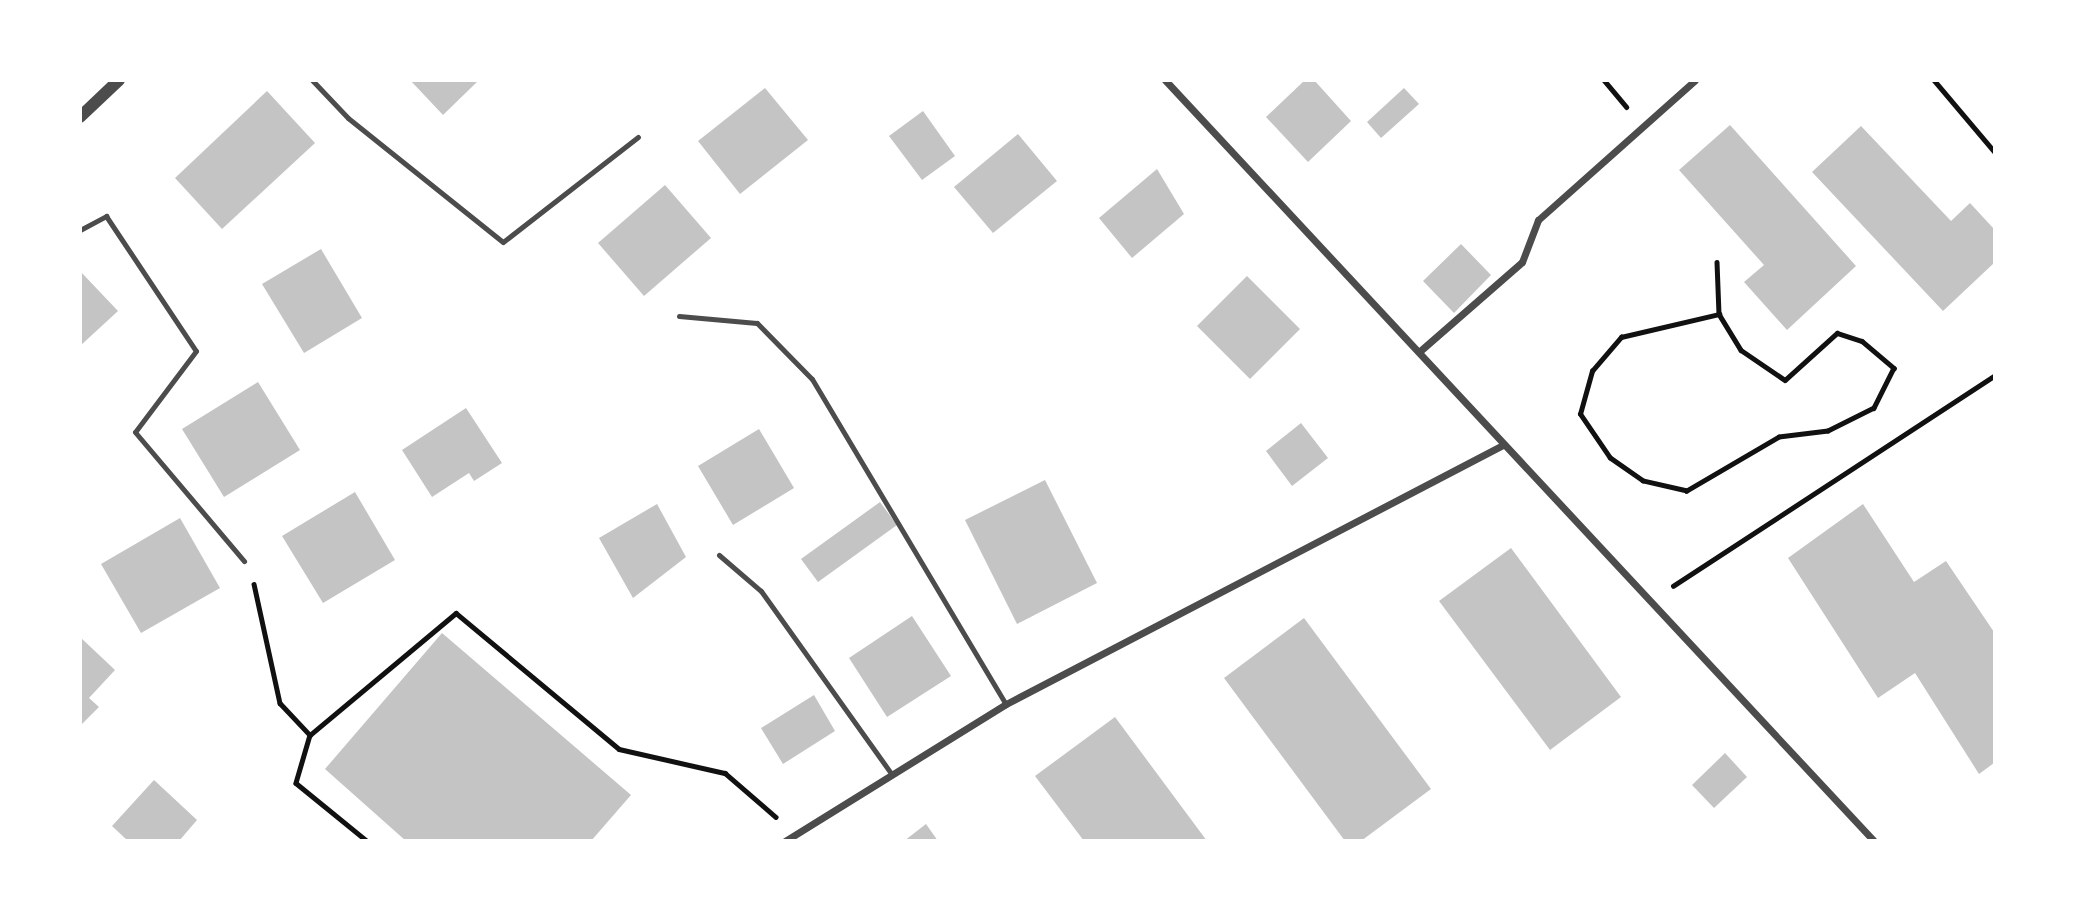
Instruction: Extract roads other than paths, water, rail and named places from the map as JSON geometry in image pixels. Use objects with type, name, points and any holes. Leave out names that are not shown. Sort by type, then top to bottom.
[{"type":"street","points":[[80,117],[119,80]]},
{"type":"street","points":[[1165,80],[1419,351],[1503,445],[1653,600],[1874,841]]},
{"type":"street","points":[[1419,351],[1522,262],[1538,220],[1695,80]]},
{"type":"street","points":[[785,841],[1006,704],[1503,445]]},
{"type":"lane","points":[[312,80],[348,118],[503,242],[638,137]]},
{"type":"lane","points":[[80,230],[106,216],[196,351],[135,432],[244,561]]},
{"type":"lane","points":[[679,316],[757,323],[812,379],[1006,704]]},
{"type":"lane","points":[[719,555],[761,591],[891,773]]}]
